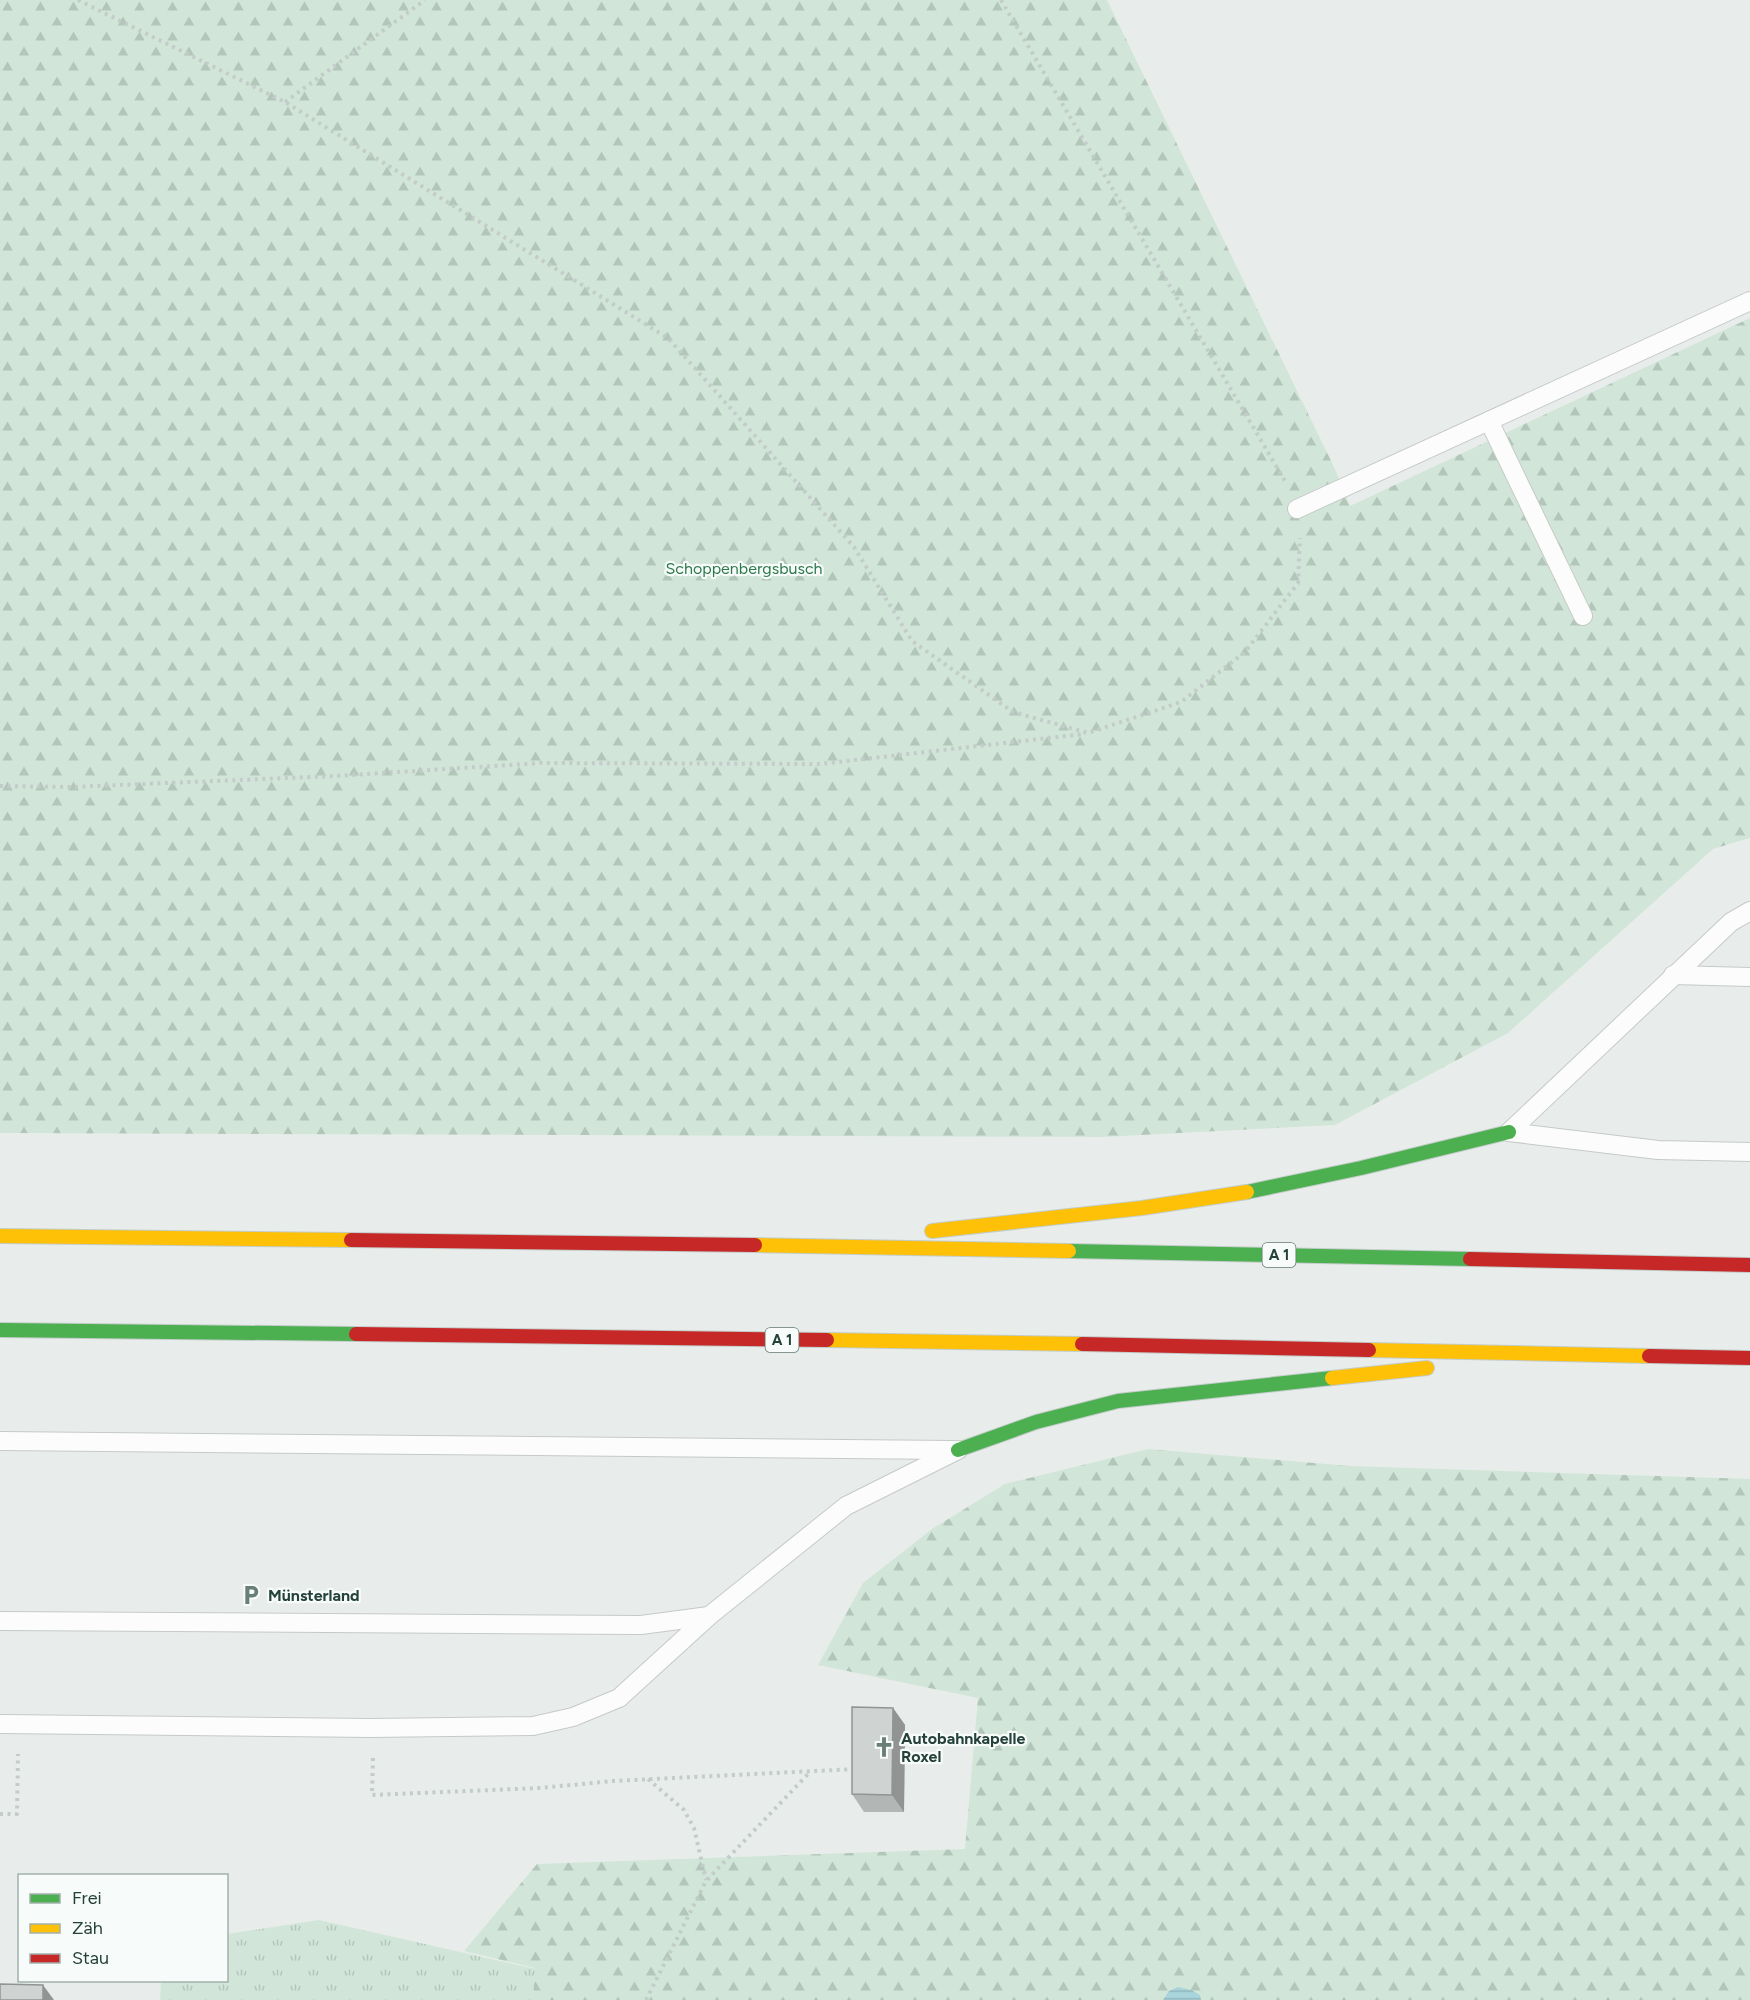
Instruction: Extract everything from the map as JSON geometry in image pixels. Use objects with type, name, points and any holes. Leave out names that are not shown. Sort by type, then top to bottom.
[{"type":"highway","points":[[808,1246],[1221,1196],[1366,1167],[1509,1132]]},
{"type":"highway","name":"A 1","points":[[0,1236],[808,1246],[1750,1265]]},
{"type":"highway","name":"A 1","points":[[0,1330],[991,1342],[1750,1358]]},
{"type":"highway","points":[[958,1450],[1036,1422],[1118,1401],[1563,1353]]},
{"type":"lane","points":[[1299,508],[1750,301]]},
{"type":"lane","points":[[1489,421],[1583,616]]},
{"type":"lane","points":[[1509,1132],[1673,975],[1731,922],[1750,911]]},
{"type":"lane","points":[[1673,975],[1750,977]]},
{"type":"lane","points":[[1509,1132],[1658,1150],[1750,1152]]},
{"type":"lane","points":[[0,1441],[958,1450]]},
{"type":"lane","points":[[9,1724],[372,1728],[533,1726],[573,1717],[619,1698],[709,1616],[846,1506],[958,1450]]},
{"type":"lane","points":[[0,1621],[629,1625],[709,1616]]},
{"type":"path","points":[[78,0],[285,102],[668,338],[854,547],[912,641],[1013,712],[1088,733]]},
{"type":"path","points":[[285,102],[425,0]]},
{"type":"path","points":[[0,786],[72,787],[311,777],[541,763],[820,764],[1088,733],[1181,702],[1245,652],[1298,583],[1299,508],[1001,0]]},
{"type":"path","points":[[0,1814],[17,1814],[9,1724]]},
{"type":"path","points":[[372,1728],[372,1796],[540,1788],[648,1779],[864,1769]]},
{"type":"path","points":[[646,2000],[706,1881],[810,1772]]},
{"type":"path","points":[[648,1779],[684,1810],[694,1828],[706,1881]]},
{"type":"green space","name":"Schoppenbergsbusch","points":[[0,0],[1107,0],[1334,467],[1350,506],[1750,318],[1750,838],[1713,849],[1508,1033],[1335,1125],[1102,1137],[0,1133]]},
{"type":"green space","points":[[1148,1449],[1350,1466],[1750,1479],[1750,2000],[533,2000],[535,1968],[464,1951],[537,1864],[965,1849],[978,1698],[818,1665],[863,1583],[932,1529],[1005,1484]]},
{"type":"green space","points":[[319,1920],[536,1969],[533,2000],[160,2000],[161,1982],[228,1982],[228,1934]]},
{"type":"water","points":[[1178,1987],[1200,1995],[1201,2000],[1163,2000],[1169,1991]]},
{"type":"building","points":[[852,1707],[893,1708],[892,1795],[852,1794]]},
{"type":"building","points":[[0,1984],[43,1985],[43,2000],[0,2000]]},
{"type":"traffic: fast","points":[[1247,1192],[1361,1168],[1509,1132]]},
{"type":"traffic: fast","points":[[1069,1251],[1470,1259]]},
{"type":"traffic: fast","points":[[0,1330],[356,1334]]},
{"type":"traffic: fast","points":[[958,1450],[1036,1422],[1118,1401],[1332,1378]]},
{"type":"traffic: slow","points":[[932,1231],[1142,1208],[1247,1192]]},
{"type":"traffic: slow","points":[[0,1236],[351,1240]]},
{"type":"traffic: slow","points":[[755,1245],[1069,1251]]},
{"type":"traffic: slow","points":[[827,1340],[1082,1344]]},
{"type":"traffic: slow","points":[[1369,1350],[1649,1356]]},
{"type":"traffic: slow","points":[[1332,1378],[1427,1368]]},
{"type":"traffic: jam","points":[[351,1240],[755,1245]]},
{"type":"traffic: jam","points":[[1470,1259],[1750,1265]]},
{"type":"traffic: jam","points":[[356,1334],[827,1340]]},
{"type":"traffic: jam","points":[[1082,1344],[1369,1350]]},
{"type":"traffic: jam","points":[[1649,1356],[1750,1358]]},
{"type":"place","name":"Münsterland","points":[[251,1595]]},
{"type":"place","name":"Autobahnkapelle Roxel","points":[[884,1747]]}]
